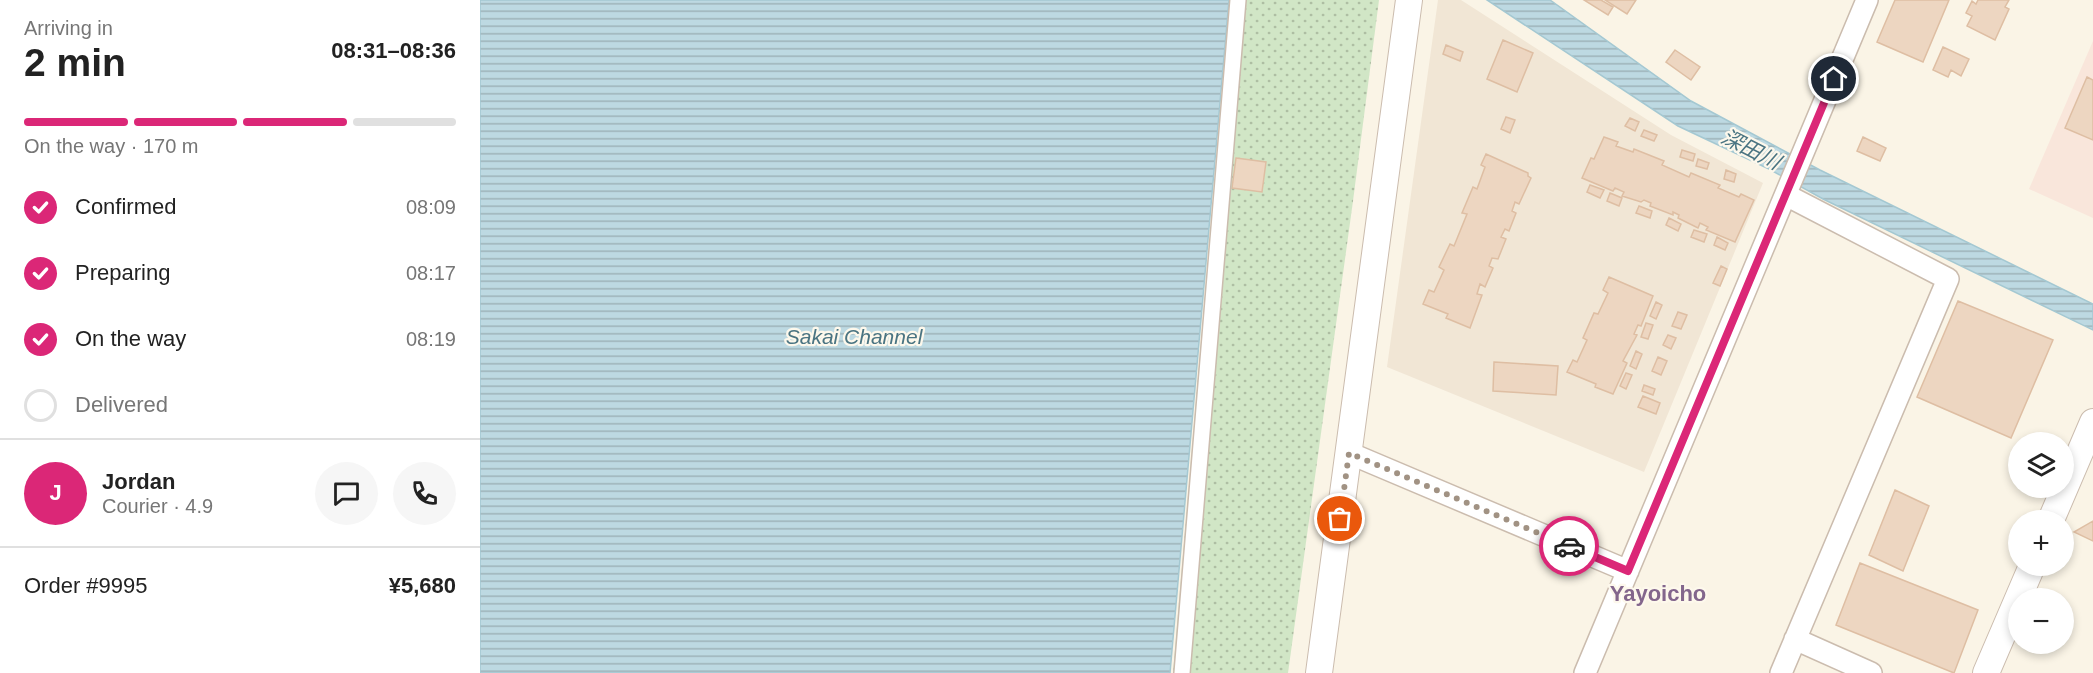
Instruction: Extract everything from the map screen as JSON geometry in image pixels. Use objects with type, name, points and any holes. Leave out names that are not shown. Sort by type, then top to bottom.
[{"type":"street","points":[[1182,673],[1238,0]]},
{"type":"street","points":[[1319,673],[1409,0]]},
{"type":"street","points":[[1585,673],[1867,0]]},
{"type":"street","points":[[1781,673],[1948,279],[1788,189]]},
{"type":"street","points":[[2055,510],[2093,422]]},
{"type":"street","points":[[1349,453],[1628,571]]},
{"type":"street","points":[[1986,673],[2028,576]]},
{"type":"street","points":[[1795,639],[1871,673]]},
{"type":"shaded area","points":[[1438,0],[1461,0],[1671,135],[1763,183],[1644,472],[1387,367]]},
{"type":"shaded area","points":[[2093,41],[2093,218],[2029,189]]},
{"type":"green space","points":[[1230,0],[1379,0],[1288,673],[1173,673]]},
{"type":"water","name":"Sakai Channel","points":[[480,0],[1229,0],[1170,673],[480,673]]},
{"type":"water","name":"深田川","points":[[1487,0],[1550,0],[1691,101],[1820,170],[2093,304],[2093,330],[1678,126]]},
{"type":"building","points":[[1584,0],[1601,0],[1613,7],[1608,15]]},
{"type":"building","points":[[1605,0],[1636,0],[1627,14]]},
{"type":"building","points":[[1895,0],[1949,0],[1923,62],[1877,42]]},
{"type":"building","points":[[1978,0],[2009,0],[2005,7],[2009,9],[1995,40],[1967,26],[1972,16],[1966,13],[1972,1],[1976,4]]},
{"type":"building","points":[[1503,40],[1533,53],[1517,92],[1487,79]]},
{"type":"building","points":[[1446,45],[1463,52],[1460,61],[1443,54]]},
{"type":"building","points":[[1943,47],[1969,59],[1961,76],[1951,70],[1948,77],[1933,70]]},
{"type":"building","points":[[1675,50],[1700,67],[1691,80],[1666,62]]},
{"type":"building","points":[[2087,77],[2093,80],[2093,140],[2065,128]]},
{"type":"building","points":[[1506,117],[1515,120],[1510,133],[1501,129]]},
{"type":"building","points":[[1630,118],[1639,122],[1635,131],[1625,126]]},
{"type":"building","points":[[1644,130],[1657,135],[1654,141],[1641,136]]},
{"type":"building","points":[[1604,137],[1618,142],[1616,146],[1633,152],[1634,149],[1664,161],[1662,165],[1689,177],[1691,173],[1720,185],[1718,188],[1739,197],[1741,194],[1754,200],[1735,242],[1706,230],[1708,227],[1700,223],[1698,228],[1678,218],[1679,215],[1673,212],[1673,215],[1650,206],[1651,203],[1644,200],[1641,202],[1622,196],[1624,192],[1615,188],[1613,191],[1582,178]]},
{"type":"building","points":[[1863,137],[1886,148],[1880,161],[1857,151]]},
{"type":"building","points":[[1682,150],[1695,154],[1693,161],[1680,157]]},
{"type":"building","points":[[1486,154],[1528,173],[1531,178],[1519,204],[1515,202],[1512,211],[1516,213],[1509,231],[1505,229],[1501,237],[1506,239],[1498,259],[1492,258],[1489,266],[1493,268],[1485,287],[1480,284],[1477,294],[1482,295],[1470,328],[1446,318],[1448,314],[1423,304],[1429,290],[1434,292],[1444,270],[1439,267],[1450,244],[1454,246],[1467,214],[1462,213],[1473,187],[1477,189],[1485,167],[1481,165]]},
{"type":"building","points":[[1236,158],[1266,162],[1262,192],[1232,188]]},
{"type":"building","points":[[1698,159],[1709,163],[1707,169],[1696,166]]},
{"type":"building","points":[[1726,170],[1736,174],[1734,182],[1724,179]]},
{"type":"building","points":[[1590,185],[1604,190],[1600,198],[1587,192]]},
{"type":"building","points":[[1610,193],[1622,198],[1619,206],[1607,201]]},
{"type":"building","points":[[1639,206],[1652,211],[1650,218],[1636,213]]},
{"type":"building","points":[[1669,218],[1681,224],[1678,231],[1666,225]]},
{"type":"building","points":[[1694,230],[1707,234],[1704,242],[1691,237]]},
{"type":"building","points":[[1717,237],[1728,243],[1725,250],[1714,245]]},
{"type":"building","points":[[1721,266],[1727,269],[1720,286],[1713,283]]},
{"type":"building","points":[[1609,277],[1653,296],[1641,326],[1638,325],[1634,334],[1637,335],[1623,361],[1627,363],[1613,394],[1567,372],[1573,360],[1577,362],[1587,340],[1583,338],[1594,313],[1598,314],[1608,293],[1603,290]]},
{"type":"building","points":[[1958,301],[2053,340],[2014,432],[2008,432],[2008,437],[1917,397]]},
{"type":"building","points":[[1656,302],[1662,305],[1656,319],[1650,316]]},
{"type":"building","points":[[1678,312],[1687,315],[1681,329],[1672,326]]},
{"type":"building","points":[[1646,323],[1653,325],[1648,339],[1641,337]]},
{"type":"building","points":[[1668,335],[1676,338],[1671,349],[1663,345]]},
{"type":"building","points":[[1636,351],[1642,354],[1636,369],[1630,366]]},
{"type":"building","points":[[1658,357],[1667,361],[1661,375],[1652,371]]},
{"type":"building","points":[[1494,362],[1558,366],[1556,395],[1493,391]]},
{"type":"building","points":[[1626,373],[1632,375],[1626,389],[1620,386]]},
{"type":"building","points":[[1644,385],[1655,389],[1653,395],[1642,391]]},
{"type":"building","points":[[1643,396],[1660,403],[1656,414],[1638,407]]},
{"type":"building","points":[[1895,490],[1929,506],[1903,571],[1869,555]]},
{"type":"building","points":[[2093,521],[2093,541],[2074,532]]},
{"type":"building","points":[[1860,563],[1978,610],[1954,673],[1836,625]]},
{"type":"way so far","points":[[1340,519],[1349,453],[1569,546]]},
{"type":"district","name":"Yayoicho","points":[[1658,593]]},
{"type":"route","points":[[1569,546],[1628,571],[1834,79]]}]
